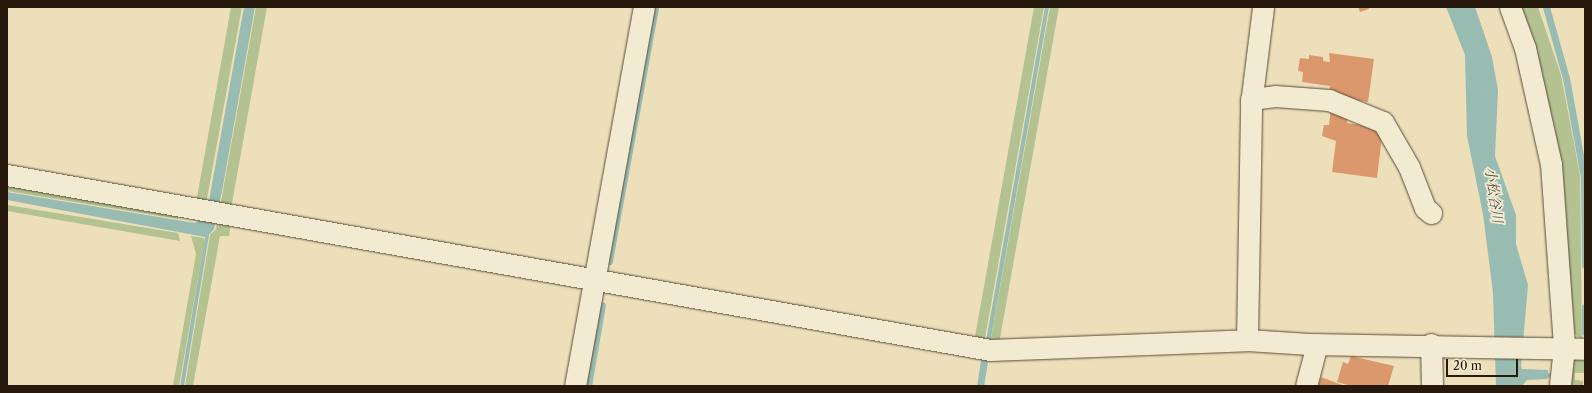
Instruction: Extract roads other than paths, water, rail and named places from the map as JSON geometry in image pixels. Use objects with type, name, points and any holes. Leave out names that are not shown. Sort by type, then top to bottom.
[{"type":"street","points":[[575,386],[596,279],[644,7]]},
{"type":"street","points":[[1247,340],[1251,99],[1263,7]]},
{"type":"street","points":[[1510,7],[1525,48],[1551,164],[1556,347],[1560,386]]},
{"type":"street","points":[[1251,99],[1275,96],[1329,100],[1383,122],[1409,167],[1425,208],[1431,214]]},
{"type":"street","points":[[7,175],[985,349],[1247,340],[1317,344],[1437,344],[1585,349]]},
{"type":"street","points":[[1306,386],[1317,344]]},
{"type":"street","points":[[1432,386],[1437,344]]},
{"type":"water","points":[[244,7],[255,7],[223,186],[214,229],[209,235],[184,386],[180,386],[205,237],[7,200],[7,192],[195,223],[206,217]]},
{"type":"water","points":[[1045,7],[1049,7],[988,355],[982,364]]},
{"type":"water","name":"小松谷川","points":[[1446,7],[1475,7],[1492,57],[1498,90],[1495,156],[1516,215],[1516,244],[1528,285],[1521,366],[1522,369],[1548,370],[1548,373],[1553,374],[1547,379],[1527,380],[1522,386],[1496,386],[1493,293],[1483,214],[1467,136],[1465,55]]},
{"type":"waterway","points":[[609,261],[655,7]]},
{"type":"waterway","points":[[1546,7],[1566,78],[1584,177],[1585,265]]},
{"type":"waterway","points":[[588,386],[602,305]]},
{"type":"waterway","points":[[1585,307],[1585,332]]},
{"type":"waterway","points":[[980,386],[985,354]]}]
